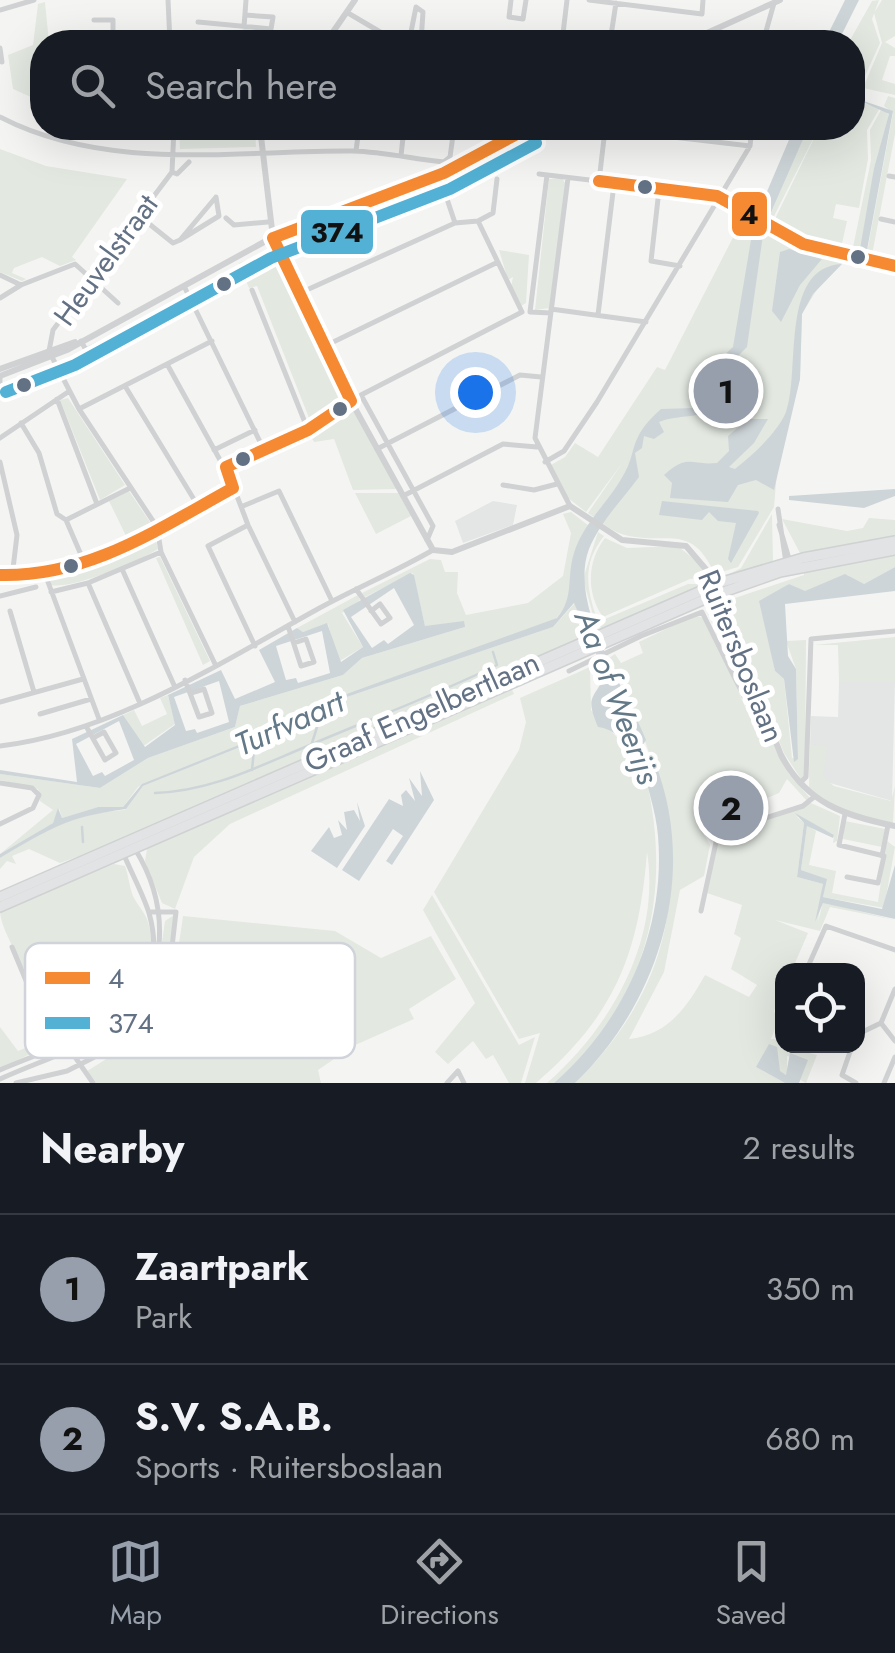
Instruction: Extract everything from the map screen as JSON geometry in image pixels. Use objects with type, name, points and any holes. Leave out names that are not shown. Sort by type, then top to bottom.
[{"type":"main road","name":"Graaf Engelbertlaan","points":[[0,907],[597,641],[788,564],[895,541]]},
{"type":"main road","name":"Graaf Engelbertlaan","points":[[788,564],[895,550]]},
{"type":"main road","name":"Graaf Engelbertlaan","points":[[0,898],[128,848]]},
{"type":"street","points":[[0,10],[34,0]]},
{"type":"street","points":[[168,0],[169,30]]},
{"type":"street","points":[[244,28],[246,0]]},
{"type":"street","points":[[335,30],[356,0]]},
{"type":"street","points":[[511,0],[509,17],[523,19],[526,0]]},
{"type":"street","points":[[563,30],[567,0]]},
{"type":"street","points":[[589,0],[702,14],[704,0]]},
{"type":"street","points":[[659,9],[660,0]]},
{"type":"street","points":[[713,30],[776,1]]},
{"type":"street","points":[[767,30],[776,1]]},
{"type":"street","points":[[612,30],[617,2]]},
{"type":"street","points":[[411,30],[413,10],[419,8],[423,12],[422,30]]},
{"type":"street","points":[[348,13],[376,30]]},
{"type":"street","points":[[198,22],[272,29],[272,17],[245,15]]},
{"type":"street","points":[[94,20],[112,20],[113,30]]},
{"type":"street","points":[[0,48],[2,62]]},
{"type":"street","points":[[0,117],[30,127]]},
{"type":"street","points":[[67,140],[175,154],[356,152],[448,160],[452,140]]},
{"type":"street","name":"Heuvelstraat","points":[[51,354],[53,330],[172,172],[174,140]]},
{"type":"street","points":[[261,140],[272,238],[351,401],[433,550]]},
{"type":"street","points":[[356,152],[358,140]]},
{"type":"street","points":[[401,156],[403,140]]},
{"type":"street","points":[[0,393],[0,374],[81,341],[272,238],[444,173],[506,140]]},
{"type":"street","points":[[599,182],[604,140]]},
{"type":"street","points":[[692,140],[750,146]]},
{"type":"street","points":[[546,462],[568,447],[680,266],[751,140]]},
{"type":"street","name":"Heuvelstraat","points":[[172,172],[177,174],[188,162]]},
{"type":"street","points":[[539,174],[721,197],[812,247],[895,266]]},
{"type":"street","points":[[526,312],[548,175]]},
{"type":"street","points":[[188,687],[216,666],[433,550],[452,552],[570,506],[535,438],[568,178]]},
{"type":"street","points":[[298,294],[456,222],[478,221],[493,212],[496,179]]},
{"type":"street","points":[[598,315],[614,183]]},
{"type":"street","points":[[443,188],[456,222]]},
{"type":"street","points":[[660,189],[651,262],[680,266]]},
{"type":"street","points":[[138,215],[171,242],[180,240],[219,216],[216,197],[180,235],[180,240]]},
{"type":"street","points":[[226,218],[234,225],[268,222]]},
{"type":"street","points":[[881,219],[895,222]]},
{"type":"street","points":[[478,221],[526,312]]},
{"type":"street","points":[[324,346],[498,262]]},
{"type":"street","points":[[0,298],[22,284],[72,264],[92,277],[118,303]]},
{"type":"street","points":[[0,275],[22,284]]},
{"type":"street","points":[[184,286],[264,450]]},
{"type":"street","points":[[252,290],[308,430]]},
{"type":"street","points":[[81,341],[86,350],[190,298]]},
{"type":"street","points":[[225,469],[308,430],[361,395],[526,312],[551,311],[646,322]]},
{"type":"street","points":[[79,410],[212,341]]},
{"type":"street","points":[[51,354],[79,410],[156,527],[160,552],[216,666]]},
{"type":"street","points":[[167,364],[243,506],[291,627],[293,641],[301,666],[314,662],[306,639],[293,641]]},
{"type":"street","points":[[377,449],[520,375],[542,377]]},
{"type":"street","points":[[125,386],[198,506]]},
{"type":"street","points":[[0,438],[69,392]]},
{"type":"street","points":[[361,395],[433,526],[428,540]]},
{"type":"street","points":[[57,399],[97,504]]},
{"type":"street","points":[[22,424],[39,454],[58,514],[66,520],[85,564]]},
{"type":"street","points":[[214,450],[255,430]]},
{"type":"street","points":[[404,496],[503,444],[538,448]]},
{"type":"street","points":[[0,462],[17,535],[12,577]]},
{"type":"street","points":[[503,486],[534,490],[557,484]]},
{"type":"street","points":[[66,520],[130,488]]},
{"type":"street","points":[[0,576],[46,574],[85,564],[233,488]]},
{"type":"street","points":[[243,506],[280,492],[332,602]]},
{"type":"street","name":"Ruitersboslaan","points":[[570,506],[628,541],[680,543],[697,554],[710,574],[781,754],[814,797],[844,814],[893,825],[882,856]]},
{"type":"street","points":[[778,509],[788,564]]},
{"type":"street","points":[[248,525],[208,546],[255,646]]},
{"type":"street","points":[[50,592],[88,583],[160,552]]},
{"type":"street","points":[[122,569],[174,685]]},
{"type":"street","points":[[46,574],[100,720]]},
{"type":"street","points":[[88,583],[139,701]]},
{"type":"street","points":[[4,597],[36,587]]},
{"type":"street","points":[[356,589],[369,608]]},
{"type":"street","points":[[10,611],[34,692]]},
{"type":"street","name":"Graaf Engelbertlaan","points":[[569,672],[640,636],[702,612],[750,708],[757,716],[766,715]]},
{"type":"street","points":[[800,783],[806,777],[813,637],[895,631]]},
{"type":"street","points":[[0,702],[83,679]]},
{"type":"street","points":[[90,732],[100,720],[174,685],[204,689],[212,713],[199,718],[188,687]]},
{"type":"street","points":[[40,714],[91,698]]},
{"type":"street","points":[[0,746],[30,744],[90,732],[104,732],[116,754],[105,760],[90,732]]},
{"type":"street","points":[[0,783],[32,788],[39,796],[26,812],[0,824]]},
{"type":"street","points":[[700,911],[718,833],[803,806],[814,797]]},
{"type":"street","points":[[844,814],[839,846],[882,856],[878,883],[847,877]]},
{"type":"street","points":[[128,848],[160,912],[158,943]]},
{"type":"street","points":[[128,848],[148,912],[150,943]]},
{"type":"street","points":[[148,912],[176,912],[172,943]]},
{"type":"street","points":[[809,963],[826,926],[895,950]]},
{"type":"street","points":[[12,947],[25,982]]},
{"type":"street","points":[[865,1031],[881,1023],[895,989]]},
{"type":"street","points":[[881,1023],[895,1041]]},
{"type":"street","points":[[850,1053],[842,1075],[856,1083]]},
{"type":"street","points":[[884,1083],[895,1057]]},
{"type":"street","points":[[0,1070],[32,1058]]},
{"type":"street","points":[[0,1079],[41,1058]]},
{"type":"street","points":[[76,1058],[93,1083]]},
{"type":"street","points":[[16,1083],[92,1058]]},
{"type":"street","points":[[447,1083],[458,1070],[464,1083]]},
{"type":"shaded area","points":[[879,0],[872,19],[880,43],[865,76],[865,30],[856,30],[872,1]]},
{"type":"shaded area","points":[[882,0],[895,0],[895,36],[885,42],[895,48],[895,56],[890,56],[882,80],[895,84],[895,95],[865,88],[882,43],[874,13]]},
{"type":"shaded area","points":[[45,2],[48,30],[35,30],[38,4]]},
{"type":"shaded area","points":[[30,46],[30,97],[13,89],[8,55]]},
{"type":"shaded area","points":[[888,96],[895,98],[895,134],[872,255],[852,252],[871,160],[870,130],[882,108],[889,115],[874,168],[866,250],[868,247],[893,113],[884,106]]},
{"type":"shaded area","points":[[865,104],[880,108],[867,130],[868,159],[859,208],[836,204],[833,218],[847,221],[841,248],[773,223],[813,140],[865,140]]},
{"type":"shaded area","points":[[180,140],[256,140],[256,147],[180,149]]},
{"type":"shaded area","points":[[802,140],[812,140],[771,222],[766,219]]},
{"type":"shaded area","points":[[0,149],[46,166],[127,179],[72,257],[76,260],[60,266],[42,257],[14,268],[12,273],[26,279],[22,281],[0,272]]},
{"type":"shaded area","points":[[562,178],[565,183],[550,308],[535,310],[549,179]]},
{"type":"shaded area","points":[[744,216],[793,246],[846,260],[819,286],[802,314],[800,379],[778,460],[774,507],[738,567],[715,574],[706,558],[688,542],[623,535],[588,513],[623,462],[586,512],[568,498],[549,466],[565,457],[575,443],[598,457],[657,367],[665,370]]},
{"type":"shaded area","points":[[499,250],[529,255],[526,303],[521,306],[511,287],[513,277],[508,280]]},
{"type":"shaded area","points":[[273,251],[346,398],[311,423],[257,286],[249,288],[239,263]]},
{"type":"shaded area","points":[[68,398],[125,485],[100,500],[60,400]]},
{"type":"shaded area","points":[[351,405],[397,489],[353,490],[334,439],[314,442],[309,433]]},
{"type":"shaded area","points":[[129,491],[152,525],[128,540],[109,501]]},
{"type":"shaded area","points":[[355,493],[399,493],[411,516],[376,534]]},
{"type":"shaded area","points":[[493,501],[517,505],[513,525],[463,543],[455,521]]},
{"type":"shaded area","points":[[571,512],[589,526],[578,550],[567,600],[554,621],[337,697],[301,720],[138,787],[123,807],[98,807],[62,818],[59,808],[53,823],[0,854],[53,810],[40,801],[38,789],[0,780],[0,774],[100,788],[148,758],[235,727],[240,706],[343,675],[362,658],[465,627],[425,626],[413,573],[365,597],[362,593],[430,559],[441,560],[445,572],[458,572],[457,593],[466,615],[528,603],[563,576],[571,533],[563,514]]},
{"type":"shaded area","points":[[772,514],[773,562],[716,581],[741,568]]},
{"type":"shaded area","points":[[869,518],[895,520],[895,536],[800,553],[782,519],[847,531],[863,528]]},
{"type":"shaded area","points":[[154,531],[158,549],[149,554],[89,579],[50,585],[51,577],[112,557]]},
{"type":"shaded area","points":[[598,532],[604,536],[592,557],[588,578],[598,622],[688,584],[709,584],[602,631],[599,624],[597,629],[583,579]]},
{"type":"shaded area","points":[[605,538],[627,548],[678,546],[701,565],[706,577],[690,579],[603,617],[591,588],[591,577]]},
{"type":"shaded area","points":[[895,555],[895,567],[864,584],[855,583],[848,575],[805,592],[789,584],[762,601],[775,671],[784,679],[792,758],[798,759],[796,669],[786,641],[806,640],[805,777],[801,779],[784,753],[723,602],[804,575],[804,569]]},
{"type":"shaded area","points":[[160,557],[210,661],[203,665],[156,558]]},
{"type":"shaded area","points":[[358,595],[360,600],[342,613],[363,647],[338,662],[328,624],[303,632],[297,628]]},
{"type":"shaded area","points":[[575,603],[589,637],[116,843],[60,863],[29,849],[12,856],[16,864],[7,861],[0,869],[0,858],[59,825],[89,815],[125,810],[143,786],[313,718],[341,699],[553,627]]},
{"type":"shaded area","points":[[717,604],[761,711],[754,710],[707,612]]},
{"type":"shaded area","points":[[695,615],[706,619],[747,711],[766,724],[789,774],[810,798],[808,802],[787,779],[779,793],[700,827],[710,845],[704,876],[680,890],[664,972],[629,1039],[655,1032],[675,1018],[705,975],[749,997],[757,985],[731,969],[741,938],[734,934],[742,905],[707,893],[715,842],[722,832],[811,803],[840,816],[837,841],[833,843],[834,835],[796,816],[804,823],[797,877],[823,884],[818,922],[823,902],[895,920],[830,907],[820,931],[775,920],[808,933],[795,963],[775,963],[775,1029],[771,1039],[775,1039],[775,1053],[817,1055],[806,1083],[799,1079],[807,1060],[787,1056],[787,1075],[756,1067],[785,1083],[575,1083],[618,1034],[647,983],[664,932],[670,879],[667,825],[635,714],[609,658],[615,654],[621,663],[643,653],[639,642]]},
{"type":"shaded area","points":[[895,637],[895,682],[839,682],[838,645],[814,645]]},
{"type":"shaded area","points":[[590,667],[591,710],[632,753],[635,782],[645,774],[653,818],[654,902],[646,942],[612,1017],[586,1051],[554,1083],[547,1083],[592,1036],[626,980],[646,917],[647,852],[629,952],[604,1007],[563,1058],[536,1083],[525,1083],[540,1033],[519,1039],[434,892],[519,750],[526,722],[520,698]]},
{"type":"shaded area","points":[[839,682],[895,682],[892,801],[809,777],[811,716],[838,717]]},
{"type":"shaded area","points":[[511,687],[514,694],[230,824],[194,857],[175,909],[162,903],[145,861],[147,849]]},
{"type":"shaded area","points":[[168,695],[175,724],[142,747],[123,715],[134,710],[142,726],[167,714],[160,698]]},
{"type":"shaded area","points":[[810,745],[827,746],[823,777],[834,786],[891,801],[895,786],[893,823],[847,813],[809,789]]},
{"type":"shaded area","points":[[845,821],[885,829],[882,847],[843,839]]},
{"type":"shaded area","points":[[807,825],[816,831],[809,865],[836,871],[832,893],[878,902],[887,841],[895,847],[884,908],[823,897],[826,879],[801,870]]},
{"type":"shaded area","points":[[114,864],[125,866],[133,896],[147,919],[151,943],[25,943],[25,972],[7,936],[0,911]]},
{"type":"shaded area","points":[[432,895],[519,1045],[535,1037],[521,1083],[509,1083],[493,1055],[486,1059],[473,1041],[448,1064],[435,1052],[475,1003],[423,910]]},
{"type":"shaded area","points":[[174,915],[170,943],[161,943],[165,921]]},
{"type":"shaded area","points":[[183,916],[335,931],[381,958],[431,936],[456,979],[409,1009],[414,1019],[355,1045],[355,943],[179,943]]},
{"type":"shaded area","points":[[0,1027],[18,1051],[25,1048],[25,1056],[0,1069]]},
{"type":"shaded area","points":[[107,1058],[336,1058],[318,1070],[321,1083],[96,1083],[87,1071]]},
{"type":"water","points":[[845,0],[859,0],[844,30],[830,30]]},
{"type":"water","points":[[865,101],[893,111],[867,250],[860,249],[874,168],[889,114]]},
{"type":"water","name":"Aa of Weerijs","points":[[789,140],[803,140],[764,228],[747,347],[716,378],[715,394],[706,411],[659,422],[664,432],[654,439],[644,436],[642,448],[635,453],[639,477],[605,520],[589,549],[586,595],[592,620],[646,740],[632,762],[621,739],[598,727],[591,703],[605,674],[574,603],[553,627],[341,699],[313,718],[143,786],[126,809],[60,825],[0,858],[0,854],[53,823],[58,808],[62,818],[98,807],[123,807],[142,784],[301,720],[335,698],[557,618],[566,602],[578,543],[626,471],[642,430],[661,409],[693,408],[709,401],[709,369],[733,347],[754,222]]},
{"type":"water","points":[[789,249],[822,259],[800,285],[781,322],[772,311],[780,252]]},
{"type":"water","points":[[842,264],[813,294],[802,314],[800,379],[774,490],[756,480],[738,485],[728,502],[670,498],[672,483],[664,475],[672,468],[685,462],[717,463],[729,451],[728,436],[748,419],[768,419],[754,443],[729,467],[735,469],[777,428],[790,394],[801,302],[809,283],[822,270]]},
{"type":"water","points":[[895,489],[895,496],[864,508],[789,500],[789,496]]},
{"type":"water","points":[[662,501],[759,513],[731,563],[728,559],[736,523],[718,521],[709,512],[702,520],[659,515]]},
{"type":"water","points":[[895,567],[895,591],[785,604],[788,656],[796,669],[798,759],[794,762],[784,679],[775,671],[759,601],[789,584],[805,591],[845,574],[864,584]]},
{"type":"water","points":[[410,573],[414,575],[425,626],[464,621],[465,627],[362,658],[343,675],[240,706],[235,727],[148,758],[100,788],[0,774],[0,770],[77,782],[72,739],[123,715],[145,747],[175,725],[168,695],[221,670],[235,699],[275,682],[259,650],[297,628],[303,632],[327,623],[341,662],[363,647],[343,610]],"holes":[[[394,588],[414,625],[388,644],[384,640],[372,648],[351,617]],[[322,631],[330,673],[298,683],[296,678],[286,680],[276,646]],[[219,681],[229,722],[197,733],[195,729],[186,731],[174,697]],[[119,721],[134,760],[105,776],[102,772],[93,776],[76,744]]]},
{"type":"water","points":[[651,753],[666,797],[672,841],[672,886],[664,930],[631,1012],[605,1050],[575,1083],[554,1083],[579,1059],[620,1003],[647,939],[659,871],[657,826],[642,760]]},
{"type":"water","points":[[420,771],[434,800],[392,865],[386,861],[403,836],[393,829],[359,881],[342,870],[389,799],[403,806],[401,795],[406,790],[415,801],[409,778],[422,796]]},
{"type":"water","points":[[357,802],[365,826],[337,868],[311,851],[329,827],[334,838],[342,835],[338,820],[347,830],[344,812],[354,810],[360,821]]},
{"type":"water","points":[[795,813],[834,835],[833,838],[807,826],[801,870],[827,879],[823,897],[882,909],[895,865],[895,919],[823,903],[815,922],[823,884],[797,877],[804,823]]},
{"type":"water","points":[[769,1044],[775,1046],[780,1071],[786,1075],[790,1053],[808,1060],[799,1083],[785,1083],[756,1067]]},
{"type":"waterway","name":"Turfvaart","points":[[155,793],[196,788],[235,776],[428,696],[497,665],[493,652]]},
{"type":"waterway","name":"Turfvaart","points":[[312,743],[318,724]]},
{"type":"waterway","name":"Turfvaart","points":[[252,770],[254,750]]},
{"type":"waterway","points":[[82,827],[83,842]]},
{"type":"transit line","name":"4","points":[[273,238],[444,173],[506,140]]},
{"type":"transit line","name":"374","points":[[6,392],[75,365],[271,258],[450,189],[536,143]]},
{"type":"transit line","name":"4","points":[[599,181],[717,196],[803,244],[895,266]]},
{"type":"transit line","name":"4","points":[[273,238],[351,401]]},
{"type":"transit line","name":"4","points":[[233,488],[226,467],[308,430],[351,401]]},
{"type":"transit line","name":"4","points":[[0,575],[32,574],[93,559],[150,534],[233,488]]},
{"type":"place","name":"Zaartpark","points":[[726,391]]},
{"type":"place","name":"S.V. S.A.B.","points":[[731,808]]}]
